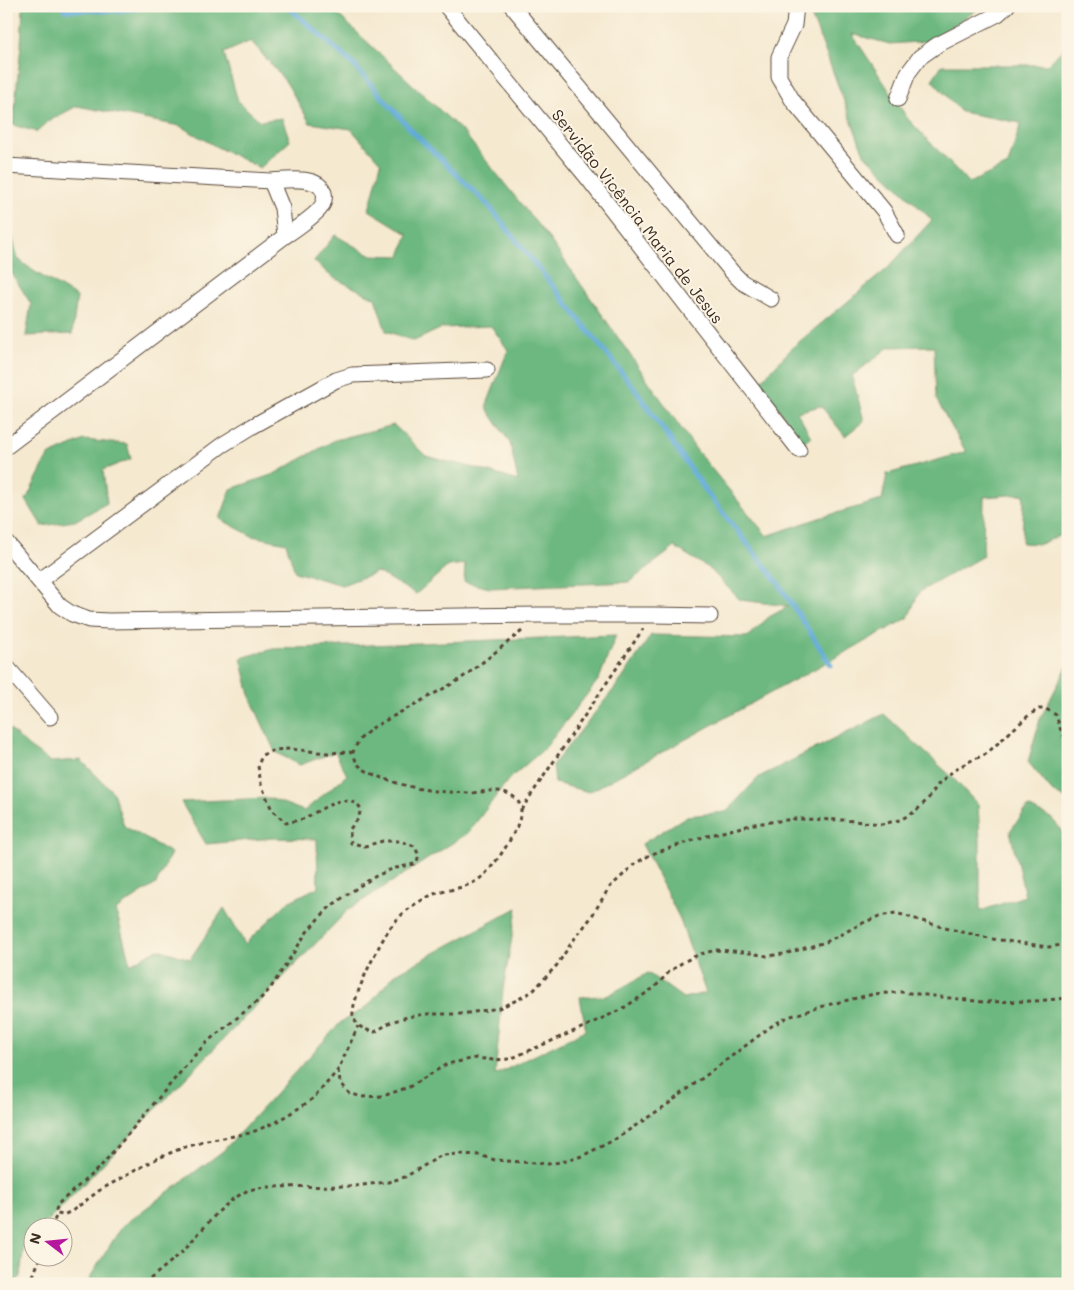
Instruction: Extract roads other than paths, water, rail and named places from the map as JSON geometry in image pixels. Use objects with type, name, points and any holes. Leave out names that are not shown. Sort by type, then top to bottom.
[{"type":"street","name":"Servidão Vicência Maria de Jesus","points":[[446,6],[586,176],[798,450]]},
{"type":"street","points":[[512,6],[732,272],[742,282],[771,299]]},
{"type":"street","points":[[796,6],[794,25],[779,56],[780,77],[793,101],[884,211],[897,235]]},
{"type":"street","points":[[898,99],[908,73],[920,57],[937,45],[998,14],[1007,6]]},
{"type":"street","points":[[6,166],[271,181],[305,180],[314,182],[323,190],[325,198],[321,208],[6,447]]},
{"type":"street","points":[[271,181],[282,208],[285,236]]},
{"type":"street","points":[[39,582],[222,445],[336,380],[352,375],[487,370]]},
{"type":"street","points":[[6,542],[60,606],[72,614],[89,620],[110,622],[653,614],[710,616]]},
{"type":"street","points":[[6,666],[50,717]]},
{"type":"lane","points":[[1063,6],[1068,14]]},
{"type":"waterway","points":[[62,6],[65,10],[115,11],[159,6]]},
{"type":"waterway","points":[[287,6],[353,64],[413,132],[489,206],[638,393],[708,494],[777,581],[831,665]]}]
